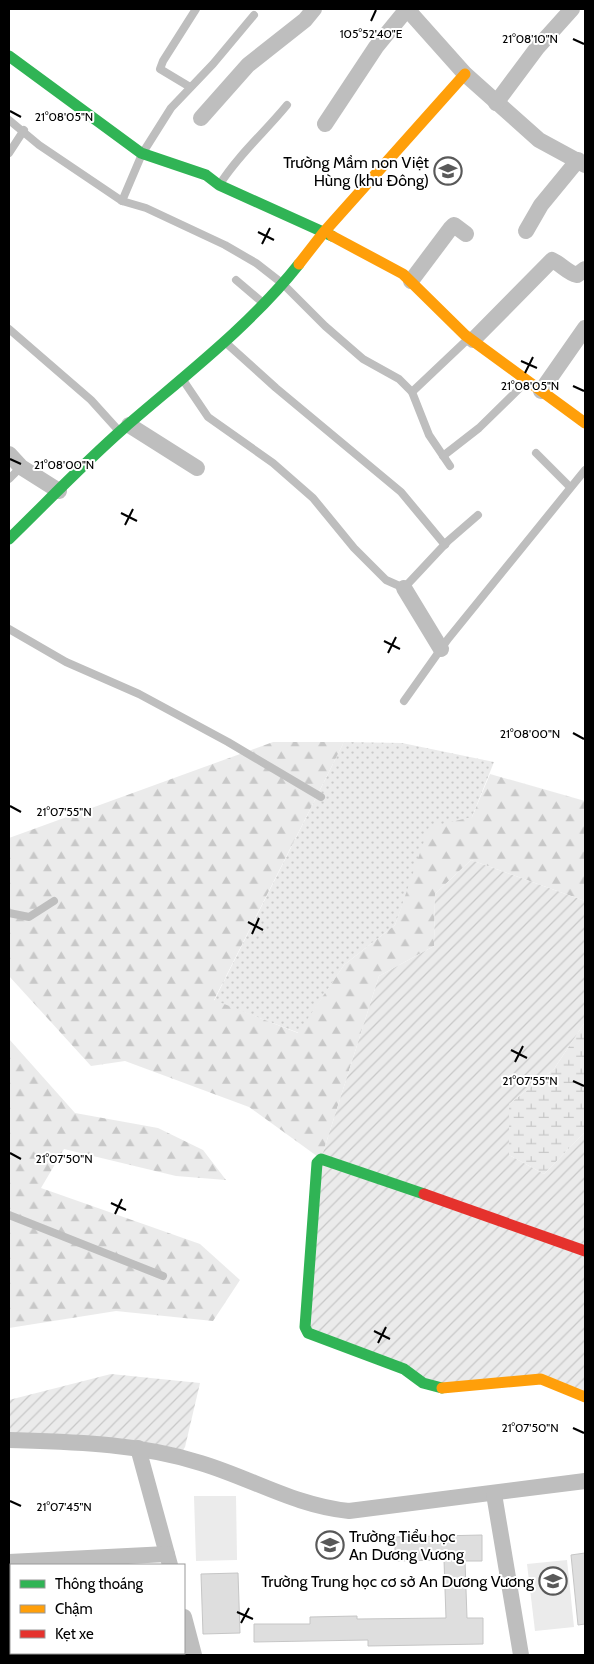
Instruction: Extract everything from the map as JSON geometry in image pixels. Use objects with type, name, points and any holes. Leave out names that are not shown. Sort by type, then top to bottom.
[{"type":"street","points":[[202,118],[248,66],[305,20],[314,9]]},
{"type":"street","points":[[325,124],[376,47],[407,9],[465,74],[538,140],[583,162],[541,205],[526,231]]},
{"type":"street","points":[[496,103],[537,48],[572,9]]},
{"type":"street","points":[[9,56],[142,154],[206,175],[219,185],[324,232],[403,274],[471,339],[541,391],[583,418]]},
{"type":"street","points":[[9,539],[124,428],[224,340],[283,284],[324,232],[465,74]]},
{"type":"street","points":[[410,281],[454,225],[466,234]]},
{"type":"street","points":[[471,339],[552,260],[561,264],[571,274],[577,275],[585,268]]},
{"type":"street","points":[[541,391],[585,328]]},
{"type":"street","points":[[124,428],[198,468]]},
{"type":"street","points":[[9,454],[21,467],[59,492]]},
{"type":"street","points":[[404,588],[441,649]]},
{"type":"street","points":[[585,1251],[338,1164],[321,1159],[317,1162],[305,1327],[308,1332],[404,1369],[430,1386],[439,1388],[541,1380],[585,1397]]},
{"type":"street","points":[[9,1440],[105,1444],[158,1450],[203,1463],[301,1502],[326,1509],[349,1511],[585,1481]]},
{"type":"street","points":[[9,1562],[168,1560],[138,1448]]},
{"type":"street","points":[[494,1494],[520,1655]]},
{"type":"street","points":[[185,1621],[194,1655]]},
{"type":"lane","points":[[190,88],[160,68],[162,61],[196,9]]},
{"type":"lane","points":[[122,201],[142,154],[171,108],[213,64],[254,16]]},
{"type":"lane","points":[[219,185],[235,161],[265,132],[287,105]]},
{"type":"lane","points":[[9,120],[24,130],[39,144],[122,201],[146,208],[224,245],[256,263],[283,284],[325,326],[363,359],[399,379],[412,392],[429,435],[450,466]]},
{"type":"lane","points":[[9,153],[24,130]]},
{"type":"lane","points":[[236,280],[263,303]]},
{"type":"lane","points":[[9,329],[124,428]]},
{"type":"lane","points":[[412,392],[471,339]]},
{"type":"lane","points":[[224,340],[276,388],[401,492],[445,545]]},
{"type":"lane","points":[[182,378],[208,417],[280,469],[313,498],[354,548],[386,580],[404,588],[445,545],[478,515]]},
{"type":"lane","points":[[443,456],[479,428],[527,381]]},
{"type":"lane","points":[[536,453],[570,487]]},
{"type":"lane","points":[[9,479],[21,467]]},
{"type":"lane","points":[[404,701],[441,649],[585,470]]},
{"type":"lane","points":[[9,629],[66,662],[139,694],[228,742],[321,797]]},
{"type":"lane","points":[[9,913],[29,917],[54,901]]},
{"type":"lane","points":[[9,1216],[163,1276]]},
{"type":"green space","points":[[273,742],[344,742],[214,1000],[298,1033],[344,965],[395,925],[429,827],[472,817],[490,774],[585,801],[585,901],[471,860],[435,894],[434,946],[379,976],[321,1159],[249,1107],[125,1061],[91,1066],[9,976],[9,838]]},
{"type":"green space","points":[[344,742],[402,743],[494,762],[472,817],[406,895],[395,925],[344,965],[299,1033],[214,1001]]},
{"type":"green space","points":[[471,860],[585,901],[585,1022],[554,1069],[509,1104],[509,1155],[544,1174],[585,1132],[585,1399],[541,1379],[430,1386],[308,1333],[321,1159],[379,976],[434,946],[435,894]]},
{"type":"green space","points":[[585,1022],[585,1132],[544,1174],[509,1155],[509,1104],[554,1069]]},
{"type":"green space","points":[[9,1039],[75,1113],[158,1128],[203,1150],[226,1180],[176,1176],[64,1149],[41,1188],[200,1244],[240,1280],[213,1321],[116,1311],[9,1328]]},
{"type":"green space","points":[[111,1374],[200,1383],[185,1447],[179,1457],[9,1441],[9,1400]]},
{"type":"green space","points":[[194,1496],[236,1496],[237,1560],[196,1561]]},
{"type":"green space","points":[[567,1560],[574,1627],[535,1631],[527,1564]]},
{"type":"building","points":[[482,1535],[482,1561],[465,1561],[467,1618],[483,1618],[483,1644],[368,1646],[368,1640],[254,1642],[254,1624],[310,1624],[310,1617],[357,1616],[357,1619],[446,1618],[444,1560],[395,1561],[395,1537]]},
{"type":"building","points":[[585,1553],[585,1624],[578,1625],[571,1555]]},
{"type":"building","points":[[238,1573],[240,1633],[203,1634],[201,1574]]},
{"type":"traffic: fast","points":[[9,56],[141,153],[206,175],[219,185],[332,236]]},
{"type":"traffic: fast","points":[[9,539],[109,441],[238,329],[280,287],[299,264]]},
{"type":"traffic: fast","points":[[424,1194],[321,1159],[317,1163],[305,1327],[308,1333],[404,1369],[423,1383],[442,1388]]},
{"type":"traffic: slow","points":[[299,264],[324,232],[465,74]]},
{"type":"traffic: slow","points":[[332,236],[403,274],[465,335],[585,423]]},
{"type":"traffic: slow","points":[[442,1388],[541,1379],[585,1397]]},
{"type":"traffic: jam","points":[[424,1194],[585,1251]]},
{"type":"place","name":"Trường Mầm non Việt Hùng (khu Đông)","points":[[448,171]]},
{"type":"place","name":"Trường Tiểu học An Dương Vương","points":[[330,1545]]},
{"type":"place","name":"Trường Trung học cơ sở An Dương Vương","points":[[553,1581]]}]
